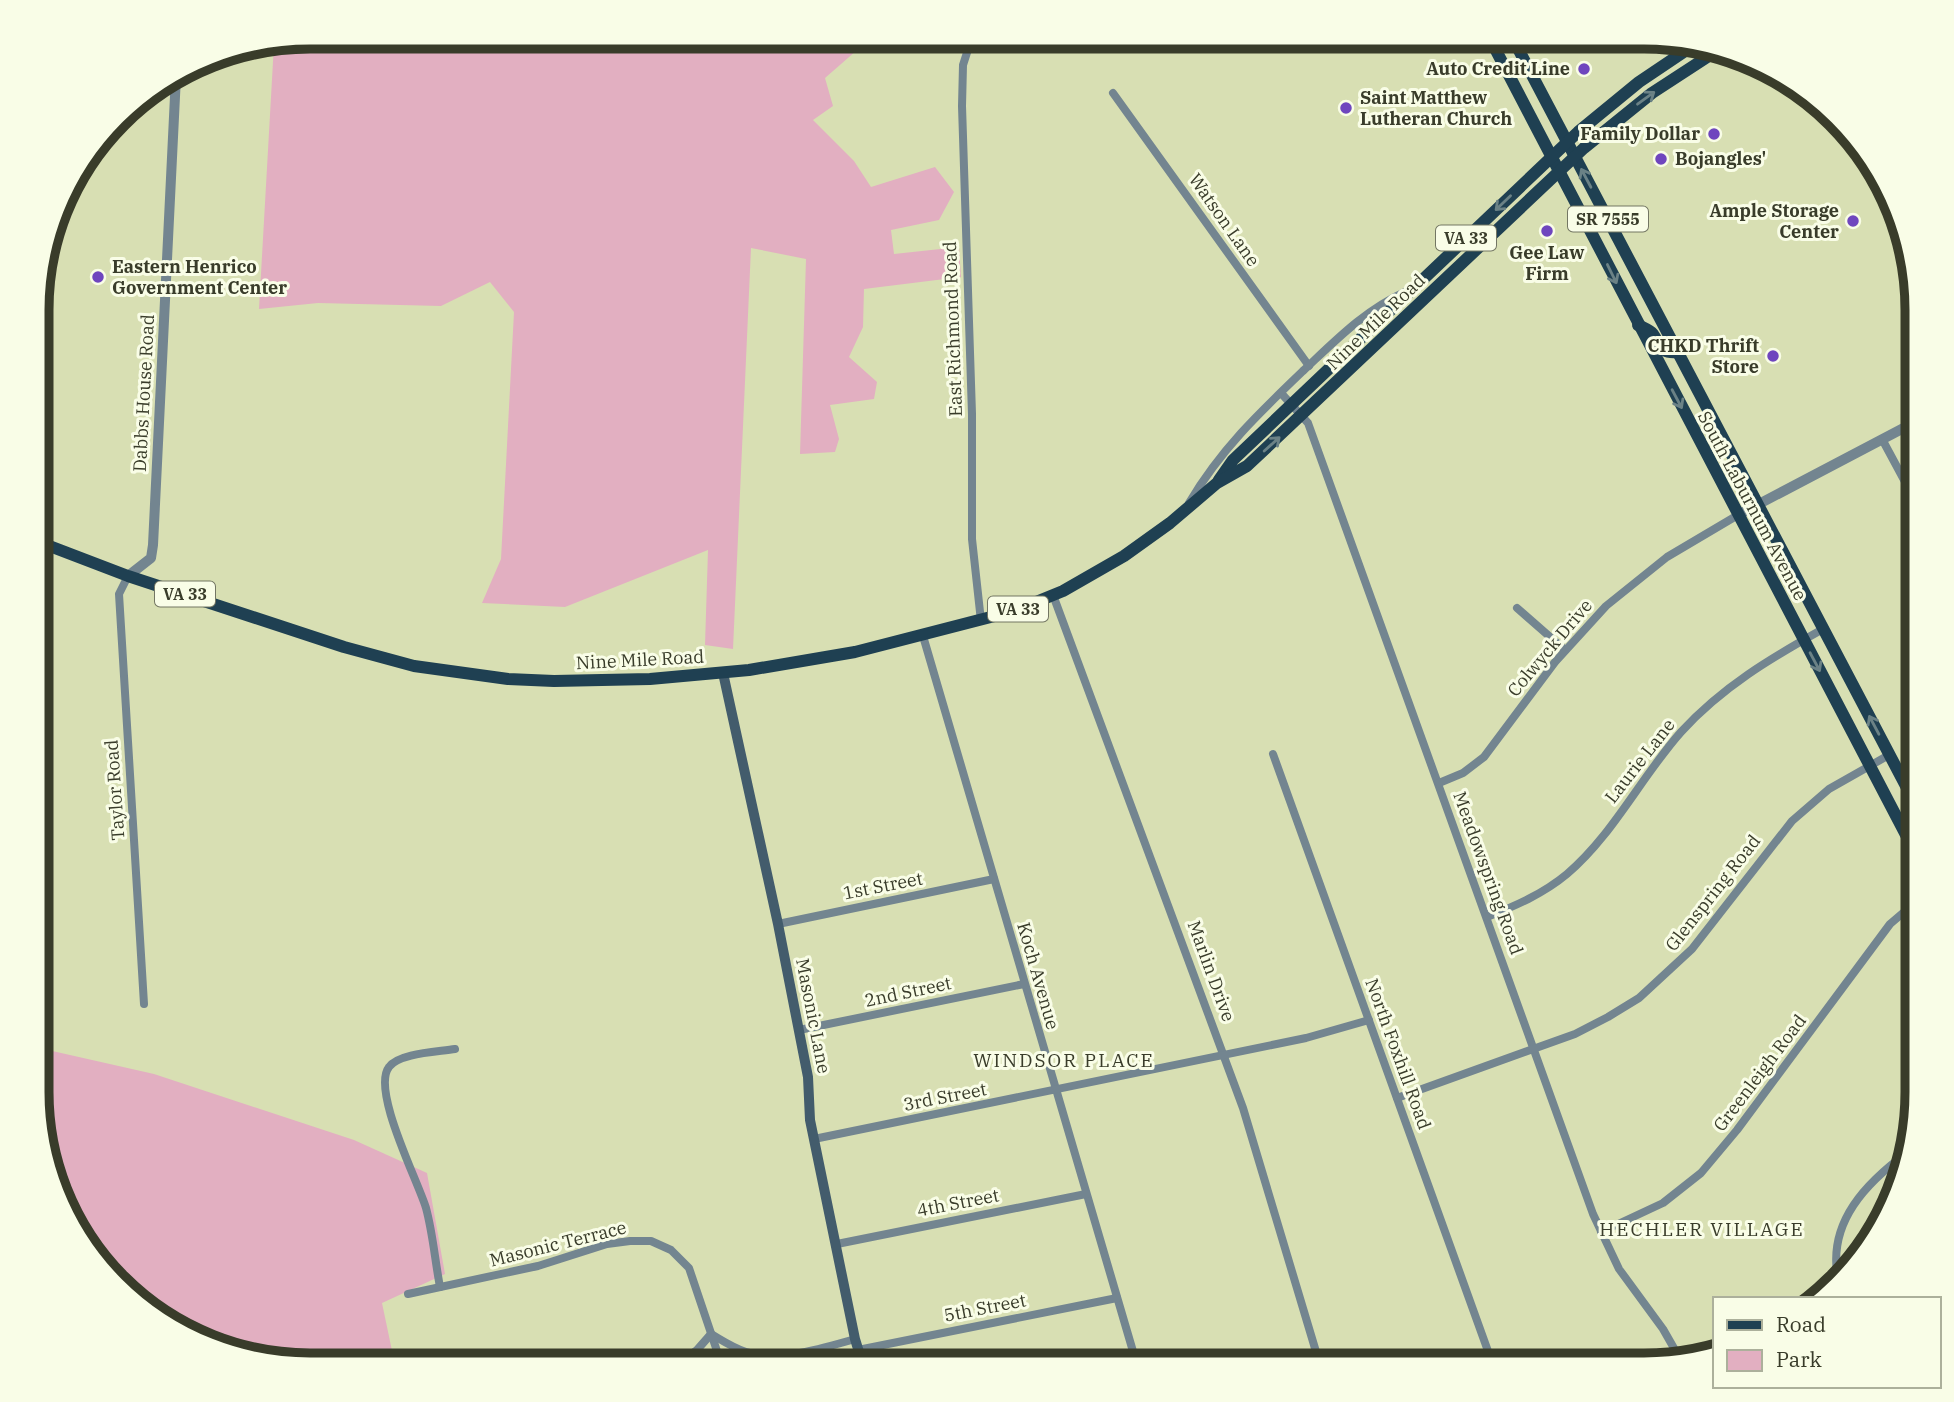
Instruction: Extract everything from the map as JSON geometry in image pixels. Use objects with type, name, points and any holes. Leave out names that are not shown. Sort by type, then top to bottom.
[{"type":"main road","name":"South Laburnum Avenue","points":[[1495,49],[1905,834]]},
{"type":"main road","name":"South Laburnum Avenue","points":[[1518,49],[1905,785]]},
{"type":"main road","name":"Nine Mile Road","points":[[1217,483],[1233,460],[1567,142],[1622,95],[1684,52]]},
{"type":"main road","name":"Nine Mile Road","points":[[49,546],[128,576],[366,654],[414,666],[508,679],[623,681],[723,673],[855,652],[981,621],[1053,595],[1124,556],[1217,483],[1247,466],[1560,170],[1637,104],[1708,57]]},
{"type":"main road","points":[[1638,325],[1651,331],[1660,348],[1669,353],[1678,352]]},
{"type":"main road","name":"Masonic Lane","points":[[723,673],[778,923],[808,1077],[810,1120],[860,1353]]},
{"type":"street","name":"East Richmond Road","points":[[968,49],[963,65],[962,106],[972,414],[972,538],[981,621]]},
{"type":"street","name":"Dabbs House Road","points":[[128,576],[150,558],[153,545],[175,86]]},
{"type":"street","name":"Watson Lane","points":[[1113,93],[1309,366]]},
{"type":"street","points":[[1185,510],[1216,459],[1281,393],[1369,312],[1414,288]]},
{"type":"street","name":"Meadowspring Road","points":[[1281,393],[1308,423],[1601,1233],[1619,1269],[1675,1351]]},
{"type":"street","name":"Colwyck Drive","points":[[1439,783],[1463,773],[1483,757],[1565,650],[1606,606],[1640,577],[1693,540],[1905,427]]},
{"type":"street","points":[[1882,439],[1905,482]]},
{"type":"street","name":"Taylor Road","points":[[128,576],[119,594],[144,1004]]},
{"type":"street","name":"Marlin Drive","points":[[1053,595],[1224,1054],[1251,1132],[1316,1353]]},
{"type":"street","points":[[1517,608],[1565,650]]},
{"type":"street","name":"Laurie Lane","points":[[1487,917],[1535,896],[1570,872],[1596,844],[1690,722],[1743,676],[1823,629]]},
{"type":"street","name":"Koch Avenue","points":[[923,636],[1133,1353]]},
{"type":"street","name":"North Foxhill Road","points":[[1273,754],[1489,1353]]},
{"type":"street","name":"Glenspring Road","points":[[1397,1098],[1534,1050],[1592,1026],[1624,1008],[1655,985],[1701,939],[1792,821],[1829,789],[1889,755]]},
{"type":"street","name":"1st Street","points":[[778,923],[994,879]]},
{"type":"street","name":"Greenleigh Road","points":[[1601,1233],[1663,1203],[1701,1172],[1737,1130],[1890,924],[1905,911]]},
{"type":"street","name":"2nd Street","points":[[799,1030],[1024,984]]},
{"type":"street","name":"3rd Street","points":[[814,1139],[1306,1038],[1369,1020]]},
{"type":"street","points":[[440,1287],[425,1208],[408,1168],[391,1115],[384,1078],[387,1069],[397,1060],[455,1049]]},
{"type":"street","points":[[1837,1268],[1838,1238],[1850,1209],[1869,1185],[1895,1163]]},
{"type":"street","name":"4th Street","points":[[837,1244],[1086,1194]]},
{"type":"street","name":"Masonic Terrace","points":[[408,1294],[538,1266],[607,1244],[651,1241],[671,1250],[689,1268],[719,1353]]},
{"type":"street","name":"5th Street","points":[[857,1344],[1117,1298]]},
{"type":"street","points":[[693,1353],[711,1334],[753,1353]]},
{"type":"street","points":[[792,1353],[857,1344]]},
{"type":"green space","points":[[858,49],[825,78],[833,106],[813,120],[854,161],[871,187],[935,167],[954,192],[939,220],[891,230],[894,254],[959,247],[961,277],[864,289],[863,327],[849,357],[877,382],[874,399],[830,405],[839,439],[835,452],[800,454],[806,259],[751,248],[733,649],[705,645],[708,550],[565,607],[482,603],[501,559],[514,312],[490,282],[441,306],[318,303],[259,309],[274,51],[276,51]]},
{"type":"green space","points":[[49,1050],[154,1074],[354,1140],[427,1173],[445,1274],[382,1303],[392,1353],[310,1353],[276,1351],[226,1339],[179,1318],[151,1299],[125,1277],[103,1251],[84,1223],[69,1192],[58,1160],[51,1126]]},
{"type":"place","name":"Auto Credit Line","points":[[1584,69]]},
{"type":"place","name":"Saint Matthew Lutheran Church","points":[[1346,108]]},
{"type":"place","name":"Family Dollar","points":[[1714,134]]},
{"type":"place","name":"Bojangles'","points":[[1661,159]]},
{"type":"place","name":"Ample Storage Center","points":[[1853,221]]},
{"type":"place","name":"Gee Law Firm","points":[[1547,231]]},
{"type":"place","name":"Eastern Henrico Government Center","points":[[98,277]]},
{"type":"place","name":"CHKD Thrift Store","points":[[1773,356]]},
{"type":"district","name":"WINDSOR PLACE","points":[[1064,1060]]},
{"type":"district","name":"HECHLER VILLAGE","points":[[1702,1229]]}]
